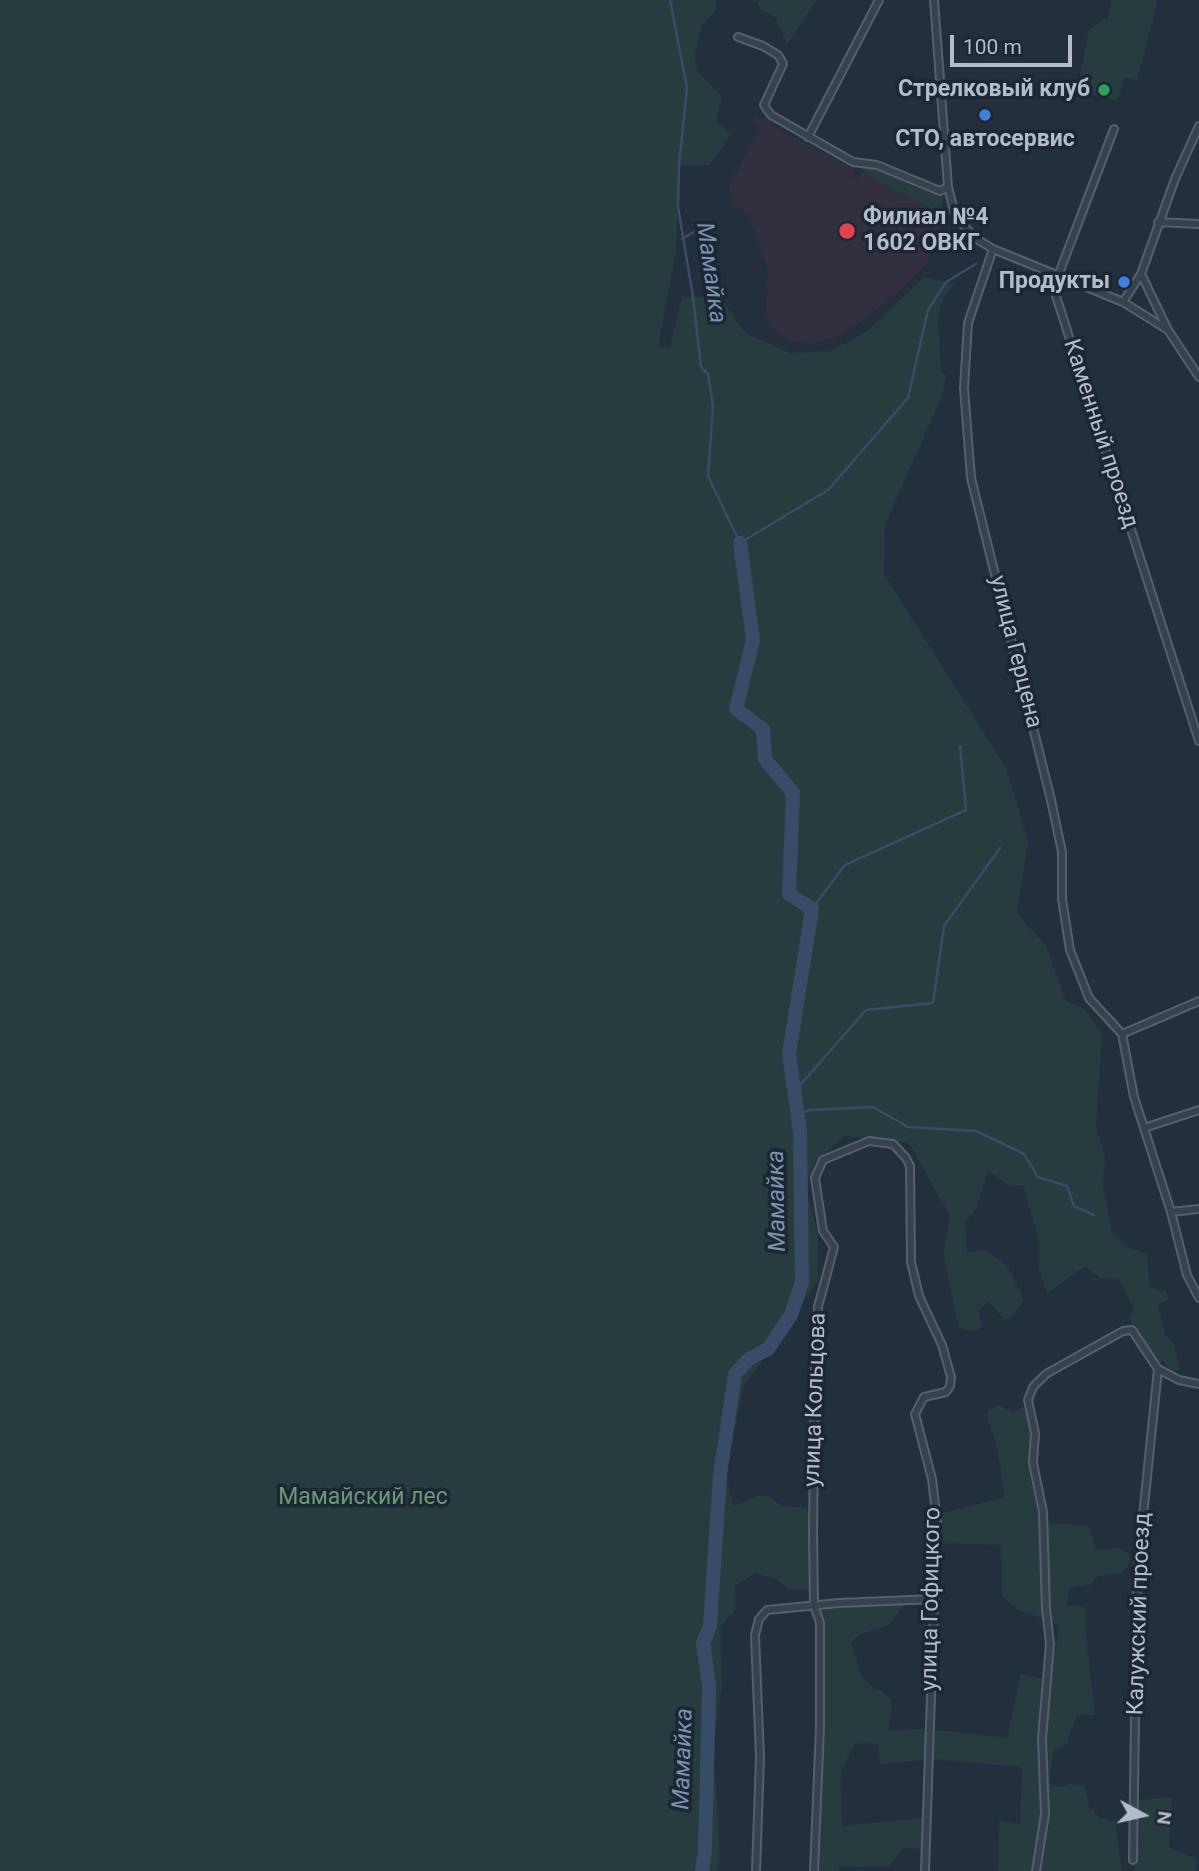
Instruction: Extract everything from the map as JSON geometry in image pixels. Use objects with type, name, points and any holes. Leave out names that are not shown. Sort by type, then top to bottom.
[{"type":"street","points":[[808,137],[879,0]]},
{"type":"street","points":[[934,0],[948,187],[959,220],[975,238],[993,249],[1122,302],[1168,330]]},
{"type":"street","points":[[738,37],[778,55],[783,64],[764,105],[771,115],[853,162],[877,165],[940,191],[948,187]]},
{"type":"street","points":[[1122,302],[1142,274],[1158,222],[1199,126]]},
{"type":"street","name":"Каменный проезд","points":[[1114,129],[1058,276],[1056,296],[1199,741]]},
{"type":"street","points":[[1158,222],[1199,224]]},
{"type":"street","name":"улица Герцена","points":[[993,249],[968,323],[964,388],[971,478],[1062,852],[1062,898],[1070,950],[1089,998],[1122,1034]]},
{"type":"street","points":[[1142,274],[1168,330],[1199,377]]},
{"type":"street","points":[[1199,1001],[1122,1034],[1134,1097],[1171,1212],[1187,1275],[1199,1298]]},
{"type":"street","points":[[1144,1128],[1199,1110]]},
{"type":"street","name":"улица Кольцова","points":[[814,1871],[820,1727],[820,1623],[814,1605],[815,1362],[818,1307],[834,1247],[823,1231],[814,1178],[822,1160],[869,1141],[893,1144],[901,1150]]},
{"type":"street","name":"улица Гофицкого","points":[[901,1150],[910,1166],[911,1262],[919,1296],[942,1345],[951,1377],[946,1392],[924,1397],[915,1414],[932,1479],[937,1521],[925,1871]]},
{"type":"street","points":[[1171,1212],[1199,1209]]},
{"type":"street","points":[[1036,1871],[1045,1814],[1042,1739],[1050,1644],[1046,1609],[1043,1513],[1033,1463],[1035,1433],[1028,1400],[1032,1387],[1046,1374],[1123,1331],[1132,1330],[1158,1369],[1179,1380],[1199,1384]]},
{"type":"street","name":"Калужский проезд","points":[[1133,1860],[1137,1575],[1158,1369]]},
{"type":"street","points":[[756,1871],[760,1758],[755,1635],[759,1619],[767,1610],[935,1599]]},
{"type":"shaded area","name":"Филиал №4 1602 ОВКГ","points":[[755,116],[763,120],[766,116],[773,120],[771,125],[855,170],[851,178],[855,180],[866,170],[945,208],[938,221],[942,225],[931,246],[929,261],[895,295],[855,326],[833,338],[810,344],[792,340],[772,330],[766,311],[768,270],[748,214],[732,205],[729,185],[761,127],[752,122]]},
{"type":"green space","name":"Мамайский лес","points":[[0,0],[717,0],[715,11],[701,27],[695,56],[698,72],[722,97],[716,121],[731,134],[710,165],[679,166],[676,251],[658,347],[670,347],[682,297],[720,297],[745,333],[790,353],[831,351],[869,330],[924,277],[954,284],[943,298],[938,318],[941,372],[946,375],[943,394],[885,525],[884,574],[1006,768],[1028,841],[1017,913],[1046,946],[1066,1001],[1085,1009],[1102,1035],[1096,1128],[1105,1156],[1103,1184],[1112,1232],[1128,1248],[1147,1253],[1150,1288],[1166,1291],[1169,1298],[1158,1305],[1165,1334],[1173,1342],[1180,1370],[1171,1371],[1164,1362],[1155,1362],[1129,1319],[1134,1310],[1119,1279],[1100,1278],[1085,1266],[1047,1293],[1039,1268],[1039,1241],[1023,1185],[1010,1186],[988,1171],[977,1207],[965,1222],[967,1252],[986,1250],[1008,1267],[1024,1299],[1012,1317],[1004,1320],[989,1301],[978,1310],[982,1328],[971,1331],[959,1328],[943,1253],[950,1216],[909,1143],[845,1136],[815,1162],[806,1189],[818,1235],[818,1280],[743,1387],[726,1475],[733,1506],[758,1496],[769,1496],[781,1506],[806,1508],[810,1520],[809,1590],[789,1590],[776,1579],[755,1573],[735,1586],[735,1610],[721,1626],[722,1686],[713,1745],[720,1853],[717,1871],[0,1871]]},
{"type":"green space","points":[[749,0],[817,0],[787,44],[775,17],[759,9],[757,2]]},
{"type":"green space","points":[[1112,0],[1158,0],[1137,80],[1125,77],[1117,101],[1087,92],[1088,87],[1082,91],[1078,86],[1089,30],[1105,18],[1107,20]]},
{"type":"green space","points":[[875,167],[934,195],[944,197],[941,211],[872,178],[872,174],[861,169]]},
{"type":"green space","points":[[998,1405],[1013,1412],[1024,1407],[1026,1409],[1033,1431],[1031,1480],[1040,1522],[1088,1526],[1097,1550],[1118,1548],[1128,1553],[1130,1558],[1128,1567],[1121,1573],[1098,1576],[1090,1585],[1069,1588],[1066,1605],[1086,1607],[1085,1627],[1095,1715],[1077,1715],[1066,1744],[1053,1751],[1049,1784],[1061,1787],[1082,1785],[1086,1790],[1089,1809],[1094,1810],[1099,1818],[1115,1821],[1122,1871],[998,1871],[999,1821],[1020,1824],[1022,1767],[932,1759],[880,1764],[878,1744],[855,1743],[841,1772],[842,1826],[923,1818],[921,1849],[903,1848],[890,1866],[840,1867],[839,1871],[818,1871],[822,1779],[821,1659],[824,1632],[818,1610],[830,1605],[907,1602],[889,1625],[858,1635],[851,1644],[862,1677],[890,1699],[892,1708],[888,1729],[891,1730],[927,1729],[1007,1738],[1021,1674],[1046,1679],[1051,1673],[1059,1631],[1057,1624],[1017,1609],[1002,1596],[1001,1545],[940,1543],[940,1514],[1005,1497],[997,1447],[987,1415],[989,1410]]},
{"type":"green space","points":[[1172,1797],[1169,1848],[1197,1859],[1195,1871],[1134,1871],[1139,1843],[1139,1800]]},
{"type":"waterway","name":"Мамайка","points":[[670,0],[687,88],[679,165],[678,207],[701,367],[708,374],[713,406],[708,476],[740,543],[828,490],[908,398],[928,310],[946,282],[976,264]]},
{"type":"waterway","points":[[682,239],[697,230]]},
{"type":"waterway","name":"Мамайка","points":[[702,1871],[705,1851],[709,1686],[703,1643],[710,1626],[720,1475],[735,1374],[749,1359],[768,1349],[791,1315],[802,1282],[800,1132],[789,1054],[812,909],[789,894],[793,793],[765,759],[763,729],[736,709],[753,640],[740,543]]},
{"type":"waterway","points":[[812,909],[845,865],[966,810],[960,746]]},
{"type":"waterway","points":[[794,1092],[866,1010],[933,1003],[944,926],[1000,848]]},
{"type":"waterway","points":[[798,1115],[809,1110],[873,1107],[908,1127],[976,1131],[1024,1154],[1038,1177],[1067,1186],[1074,1206],[1094,1215]]},
{"type":"place","name":"Стрелковый клуб","points":[[1104,90]]},
{"type":"place","name":"СТО, автосервис","points":[[985,115]]},
{"type":"place","name":"Филиал №4 1602 ОВКГ","points":[[847,231]]},
{"type":"place","name":"Продукты","points":[[1124,282]]}]
